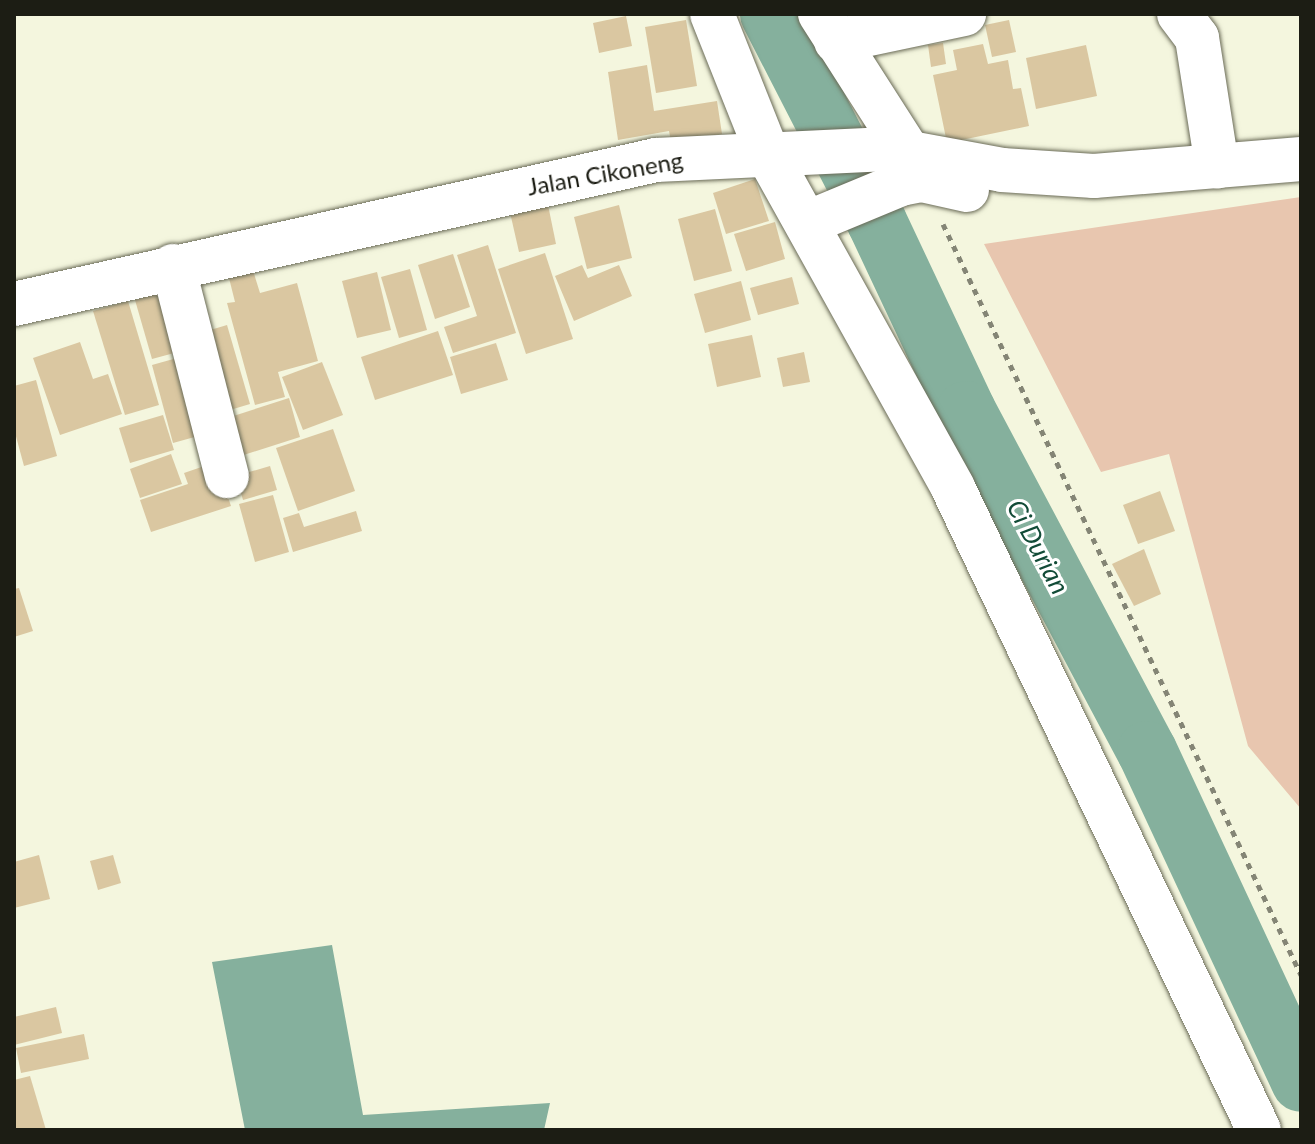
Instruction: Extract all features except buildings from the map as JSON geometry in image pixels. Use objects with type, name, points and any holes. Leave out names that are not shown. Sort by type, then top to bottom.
[{"type":"street","points":[[712,14],[777,155],[817,220],[953,488],[1259,1130]]},
{"type":"street","points":[[817,220],[904,166],[828,27],[964,14]]},
{"type":"street","points":[[1179,14],[1197,38],[1217,166]]},
{"type":"street","name":"Jalan Cikoneng","points":[[14,304],[656,160],[777,155],[904,166],[1094,176],[1301,159]]},
{"type":"street","points":[[173,266],[227,476]]},
{"type":"path","points":[[904,166],[1301,975]]},
{"type":"shaded area","points":[[1301,197],[1301,809],[1248,746],[1169,454],[1101,472],[984,244]]},
{"type":"shaded area","points":[[332,945],[363,1115],[550,1103],[544,1130],[245,1130],[212,962]]},
{"type":"waterway","name":"Ci Durian","points":[[770,14],[877,222],[966,411],[1147,751],[1301,1082]]}]
